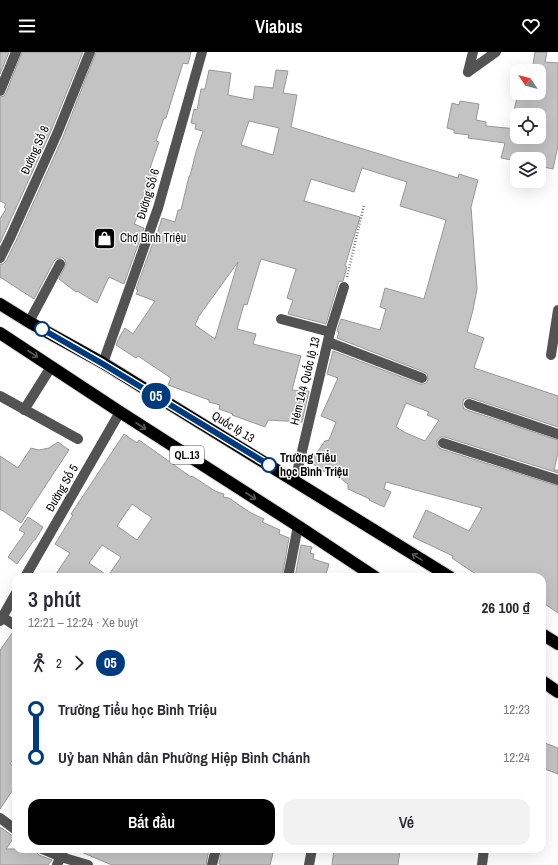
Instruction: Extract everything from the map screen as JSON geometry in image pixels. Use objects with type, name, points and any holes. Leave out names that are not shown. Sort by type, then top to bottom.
[{"type":"highway","name":"Quốc lộ 13","points":[[0,304],[103,364],[444,573]]},
{"type":"highway","name":"QL.13","points":[[0,333],[298,526],[360,573]]},
{"type":"highway","points":[[546,636],[558,644]]},
{"type":"highway","points":[[546,684],[558,692]]},
{"type":"street","points":[[0,91],[16,52]]},
{"type":"street","name":"Đường Số 8","points":[[0,258],[54,141],[90,52]]},
{"type":"street","name":"Đường Số 6","points":[[103,364],[158,208],[202,52]]},
{"type":"street","points":[[474,52],[468,72],[496,52]]},
{"type":"street","points":[[29,322],[60,264]]},
{"type":"street","name":"Hẻm 144 Quốc lộ 13","points":[[295,481],[329,337],[344,287]]},
{"type":"street","points":[[551,355],[558,310]]},
{"type":"street","points":[[281,319],[329,337],[422,378]]},
{"type":"street","points":[[24,410],[51,367]]},
{"type":"street","points":[[0,396],[78,439]]},
{"type":"street","points":[[469,404],[558,434]]},
{"type":"street","name":"Đường Số 5","points":[[27,573],[120,412]]},
{"type":"street","points":[[443,443],[558,480]]},
{"type":"street","points":[[289,573],[298,526]]},
{"type":"street","points":[[12,600],[1,619],[12,624]]},
{"type":"street","points":[[0,818],[12,827]]},
{"type":"street","points":[[52,853],[88,865]]},
{"type":"street","points":[[212,865],[215,853]]},
{"type":"street","points":[[309,865],[311,853]]},
{"type":"street","points":[[482,865],[484,853]]},
{"type":"path","points":[[344,287],[364,205]]},
{"type":"building","points":[[0,52],[9,52],[0,74]]},
{"type":"building","points":[[22,52],[83,52],[51,131],[0,243],[0,219],[6,209],[4,207],[6,204],[0,201],[0,97],[4,96],[6,93]]},
{"type":"building","points":[[96,52],[191,52],[188,64],[183,63],[166,118],[164,118],[156,141],[159,142],[149,171],[157,175],[134,224],[144,228],[124,284],[109,277],[97,303],[77,291],[76,292],[59,279],[66,264],[63,258],[59,258],[54,261],[34,299],[0,277],[0,264],[3,264],[6,261],[16,241],[63,137]]},
{"type":"building","points":[[535,52],[547,52],[545,62],[558,63],[558,146],[553,169],[546,168],[546,152],[510,152],[510,160],[501,158],[505,143],[468,138],[469,135],[454,133],[454,130],[447,128],[452,103],[459,105],[460,101],[479,104],[476,120],[486,122],[486,126],[510,128],[510,144],[546,144],[546,108],[515,108],[516,100],[546,100],[546,64],[533,64]]},
{"type":"building","points":[[209,70],[231,73],[228,95],[253,100],[255,86],[273,88],[276,70],[288,71],[283,93],[297,95],[291,127],[458,178],[459,174],[478,180],[471,207],[477,289],[467,332],[484,338],[474,368],[558,396],[558,427],[471,398],[464,399],[463,406],[464,409],[558,440],[558,453],[554,470],[558,470],[558,473],[445,437],[439,438],[437,444],[441,449],[558,486],[558,613],[546,605],[546,573],[474,573],[452,558],[453,556],[413,537],[426,510],[469,531],[482,508],[386,482],[384,489],[391,492],[384,507],[348,489],[348,484],[333,473],[331,476],[310,462],[325,441],[329,440],[336,422],[321,416],[338,378],[327,374],[333,351],[420,384],[426,383],[428,380],[427,374],[424,372],[337,338],[339,332],[337,331],[341,319],[380,330],[386,309],[380,307],[385,288],[424,299],[446,220],[400,206],[407,182],[362,168],[354,192],[311,179],[304,201],[360,217],[345,266],[347,267],[343,281],[339,281],[326,324],[288,314],[293,300],[287,298],[296,269],[261,259],[247,305],[244,304],[237,329],[256,334],[253,344],[301,356],[292,390],[309,391],[302,422],[268,420],[265,427],[232,415],[233,414],[219,409],[220,405],[168,385],[171,378],[138,356],[136,358],[116,345],[125,328],[133,334],[155,301],[136,294],[138,290],[136,289],[162,218],[175,222],[178,210],[181,210],[189,176],[203,131],[195,129],[196,124],[191,123],[194,109],[197,110],[201,89],[205,89]],"holes":[[[249,121],[279,128],[273,155],[241,145]],[[238,262],[215,339],[195,325],[199,316]],[[406,403],[429,412],[427,415],[439,420],[425,441],[396,427]]]},
{"type":"building","points":[[124,434],[137,443],[139,440],[191,477],[192,476],[215,491],[224,494],[223,497],[229,498],[251,513],[264,519],[262,522],[280,530],[279,534],[289,538],[283,573],[110,573],[121,557],[102,545],[89,563],[104,573],[57,573],[70,553],[55,544],[73,515],[71,514]],"holes":[[[132,504],[152,518],[137,540],[117,526]]]},
{"type":"building","points":[[58,442],[69,450],[21,523],[0,509],[0,456],[18,468],[31,448],[39,450],[49,448]]},
{"type":"building","points":[[28,517],[43,527],[17,564],[8,557],[25,533],[19,530]]},
{"type":"building","points":[[301,545],[312,547],[310,553],[314,554],[313,559],[329,564],[326,573],[296,573]]},
{"type":"building","points":[[12,633],[12,761],[10,764],[12,765],[12,791],[0,809],[0,650]]},
{"type":"building","points":[[546,744],[558,748],[558,774],[546,770]]},
{"type":"building","points":[[0,827],[12,836],[12,840],[6,849],[12,849],[12,853],[37,853],[52,860],[48,865],[0,865]]},
{"type":"building","points":[[84,853],[208,853],[206,865],[112,865]]},
{"type":"building","points":[[221,853],[273,853],[270,865],[219,864]]},
{"type":"building","points":[[334,853],[400,853],[398,865],[332,865]]},
{"type":"bus line","name":"05","points":[[42,329],[103,364],[269,465]]},
{"type":"place","name":"Chợ Bình Triệu","points":[[104,238]]},
{"type":"place","name":"Trường Tiểu học Bình Triệu","points":[[269,465]]}]
